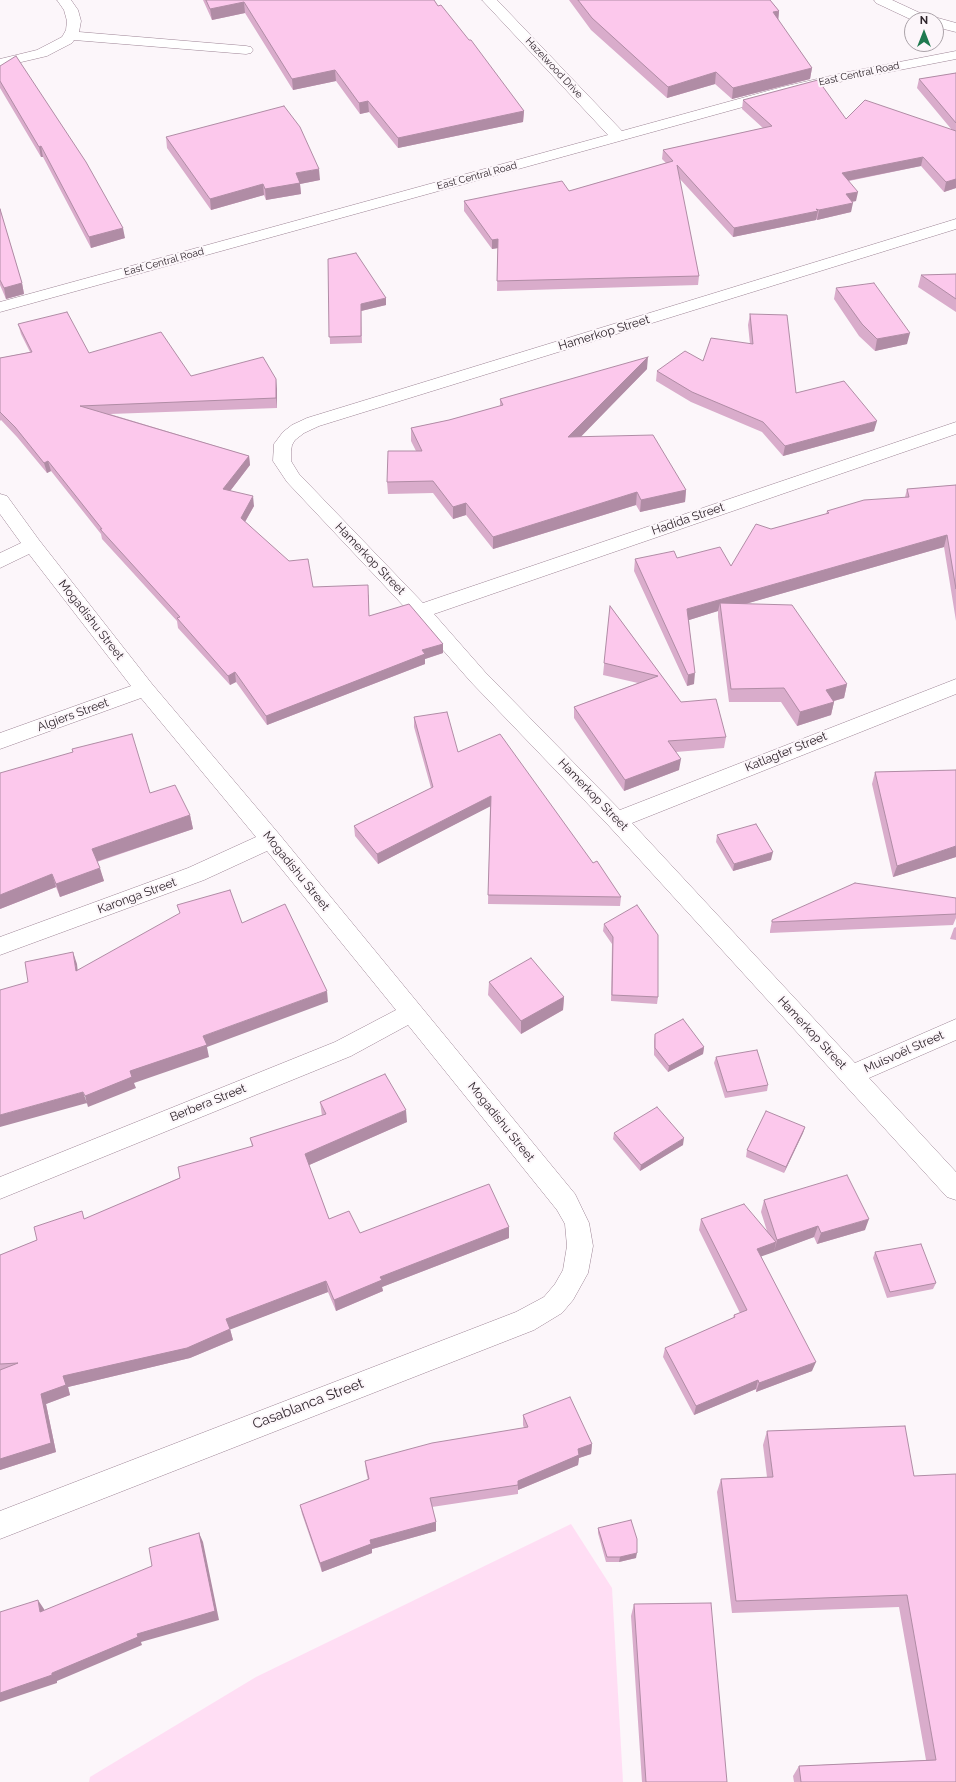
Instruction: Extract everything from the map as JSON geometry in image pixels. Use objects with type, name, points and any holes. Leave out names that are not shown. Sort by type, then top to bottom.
[{"type":"street","points":[[0,63],[42,53],[67,40],[73,30],[74,21],[71,10],[64,0]]},
{"type":"street","name":"Hazelwood Drive","points":[[489,0],[619,137]]},
{"type":"street","points":[[881,0],[906,12]]},
{"type":"street","points":[[944,24],[956,28]]},
{"type":"street","points":[[69,35],[246,50]]},
{"type":"street","name":"East Central Road","points":[[0,307],[818,83],[856,74],[956,55]]},
{"type":"street","name":"Hamerkop Street","points":[[956,224],[321,419],[298,429],[283,444],[282,451],[282,461],[293,478],[420,611],[478,677],[617,820],[956,1189]]},
{"type":"street","name":"Hadida Street","points":[[420,611],[956,428]]},
{"type":"street","name":"Mogadishu Street","points":[[0,500],[32,545],[145,689],[271,840],[566,1202],[577,1223],[580,1246]]},
{"type":"street","points":[[0,561],[32,545]]},
{"type":"street","name":"Katlagter Street","points":[[617,820],[956,686]]},
{"type":"street","name":"Algiers Street","points":[[0,741],[145,689]]},
{"type":"street","name":"Karonga Street","points":[[0,946],[196,874],[271,840]]},
{"type":"street","name":"Berbera Street","points":[[0,1188],[343,1049],[412,1012]]},
{"type":"street","name":"Muisvoël Street","points":[[852,1076],[956,1029]]},
{"type":"street","name":"Casablanca Street","points":[[0,1525],[431,1356],[525,1321],[553,1304],[564,1292],[575,1273],[580,1246]]},
{"type":"shaded area","points":[[571,1524],[612,1588],[623,1782],[89,1782],[90,1777],[256,1677]]},
{"type":"building","points":[[206,0],[434,0],[438,6],[441,5],[469,40],[471,40],[524,111],[398,138],[368,101],[359,103],[335,70],[292,79],[244,2],[210,9]]},
{"type":"building","points":[[578,0],[770,0],[779,11],[773,12],[812,68],[733,88],[716,72],[668,87],[592,18]]},
{"type":"building","points":[[16,56],[86,162],[123,228],[89,237],[41,146],[39,147],[0,81],[0,66]]},
{"type":"building","points":[[956,73],[956,123],[919,79]]},
{"type":"building","points":[[818,80],[846,119],[865,100],[956,131],[956,179],[946,182],[923,157],[842,173],[858,192],[846,194],[853,203],[819,210],[816,209],[818,211],[734,228],[677,165],[699,276],[497,281],[498,239],[492,240],[464,201],[562,181],[569,191],[673,161],[663,150],[772,126],[743,100]]},
{"type":"building","points":[[284,106],[300,127],[319,169],[296,173],[300,183],[265,189],[263,184],[210,199],[166,137]]},
{"type":"building","points":[[0,209],[22,283],[4,288],[0,280]]},
{"type":"building","points":[[356,253],[386,298],[361,304],[361,336],[329,337],[328,259]]},
{"type":"building","points":[[956,274],[956,299],[921,275]]},
{"type":"building","points":[[874,283],[910,333],[877,339],[862,324],[836,288]]},
{"type":"building","points":[[67,312],[89,353],[161,332],[191,376],[263,357],[276,379],[276,398],[80,406],[249,456],[223,489],[253,496],[241,518],[289,561],[308,559],[313,587],[368,585],[369,616],[409,604],[443,644],[422,650],[425,654],[266,716],[235,672],[228,676],[177,618],[180,617],[100,529],[102,529],[48,461],[44,463],[15,427],[0,412],[0,358],[32,352],[18,324]]},
{"type":"building","points":[[750,314],[787,315],[796,393],[844,381],[877,421],[785,446],[763,422],[692,392],[657,371],[685,351],[703,361],[711,338],[753,344]]},
{"type":"building","points":[[648,357],[568,437],[653,435],[686,490],[641,500],[637,492],[493,537],[466,503],[453,507],[433,481],[387,482],[388,451],[422,451],[411,428],[449,420],[503,405],[500,399]]},
{"type":"building","points":[[956,485],[956,589],[947,535],[687,609],[695,673],[688,675],[635,559],[674,551],[677,558],[720,547],[731,566],[756,524],[771,529],[829,513],[827,511],[864,500],[909,497],[907,489]]},
{"type":"building","points":[[720,603],[792,605],[847,684],[826,690],[834,702],[800,712],[784,688],[731,689]]},
{"type":"building","points":[[610,606],[681,702],[716,699],[726,737],[668,741],[681,759],[625,780],[574,707],[658,676],[604,663]]},
{"type":"building","points":[[447,712],[458,752],[500,734],[593,863],[597,861],[621,897],[488,895],[491,796],[377,854],[354,826],[433,787],[414,717]]},
{"type":"building","points":[[132,734],[150,793],[175,785],[190,815],[92,849],[100,868],[56,884],[52,874],[0,895],[0,773],[73,752],[72,749]]},
{"type":"building","points":[[956,770],[956,846],[897,866],[875,772]]},
{"type":"building","points":[[756,824],[773,852],[734,864],[717,835]]},
{"type":"building","points":[[855,883],[956,898],[956,914],[772,922],[772,920]]},
{"type":"building","points":[[230,890],[242,923],[285,904],[327,991],[203,1036],[207,1045],[130,1071],[132,1077],[85,1096],[83,1092],[0,1115],[0,990],[28,982],[25,962],[73,952],[76,971],[180,913],[177,905]]},
{"type":"building","points":[[637,905],[658,935],[658,997],[612,995],[613,937],[604,924]]},
{"type":"building","points":[[531,958],[564,997],[521,1021],[489,982]]},
{"type":"building","points":[[683,1019],[704,1047],[669,1066],[655,1048],[655,1034]]},
{"type":"building","points":[[757,1050],[768,1085],[727,1092],[716,1057]]},
{"type":"building","points":[[385,1074],[406,1110],[305,1154],[329,1219],[349,1211],[360,1233],[489,1184],[509,1227],[380,1277],[382,1280],[334,1300],[326,1281],[226,1319],[230,1329],[187,1348],[63,1376],[66,1385],[41,1394],[51,1443],[0,1459],[0,1370],[18,1363],[0,1364],[0,1255],[37,1240],[34,1227],[82,1211],[84,1219],[180,1178],[178,1167],[253,1146],[250,1138],[326,1114],[320,1102]]},
{"type":"building","points":[[657,1107],[684,1138],[641,1165],[614,1133]]},
{"type":"building","points":[[766,1111],[805,1127],[786,1167],[747,1150]]},
{"type":"building","points":[[847,1175],[869,1219],[821,1233],[818,1226],[777,1240],[764,1200]]},
{"type":"building","points":[[744,1204],[776,1242],[757,1249],[816,1362],[759,1383],[758,1380],[696,1406],[665,1348],[735,1317],[734,1315],[747,1310],[701,1219]]},
{"type":"building","points":[[921,1244],[936,1283],[890,1292],[875,1252]]},
{"type":"building","points":[[570,1397],[592,1444],[578,1449],[579,1455],[518,1481],[518,1485],[430,1498],[436,1522],[370,1540],[371,1544],[320,1563],[300,1505],[369,1479],[365,1461],[432,1443],[528,1427],[523,1415]]},
{"type":"building","points":[[905,1426],[914,1476],[956,1474],[956,1782],[801,1782],[799,1766],[936,1760],[907,1595],[736,1601],[721,1479],[773,1477],[767,1431]]},
{"type":"building","points":[[631,1520],[637,1539],[637,1553],[620,1557],[607,1557],[598,1528]]},
{"type":"building","points":[[199,1533],[215,1611],[137,1634],[138,1637],[52,1673],[52,1675],[0,1693],[0,1612],[38,1600],[40,1612],[152,1566],[149,1548]]},
{"type":"building","points":[[711,1603],[727,1782],[646,1782],[634,1604]]}]
